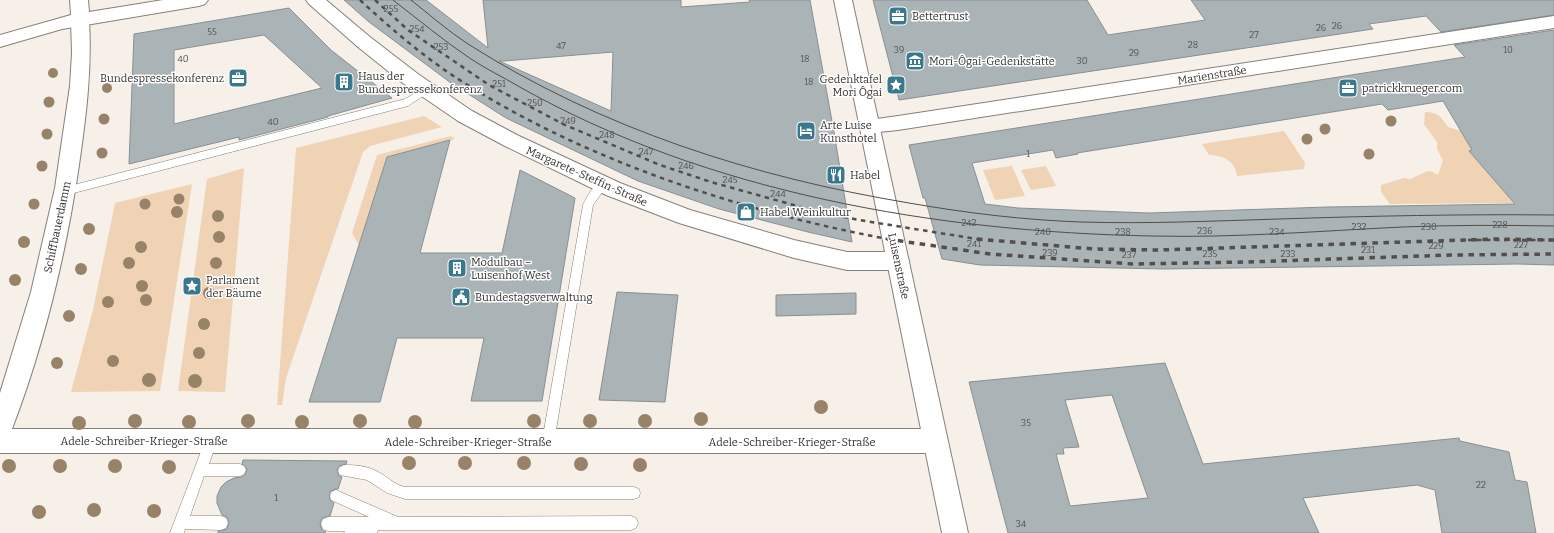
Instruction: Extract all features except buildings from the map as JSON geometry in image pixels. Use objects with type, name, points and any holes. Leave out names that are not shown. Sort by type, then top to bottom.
[{"type":"street","name":"Schiffbauerdamm","points":[[0,428],[25,355],[50,262],[66,191],[77,111],[81,44],[79,0]]},
{"type":"street","points":[[0,40],[80,20],[199,0]]},
{"type":"street","name":"Margarete-Steffin-Straße","points":[[315,0],[364,42],[426,90],[465,116],[492,131],[603,184],[686,217],[794,249],[847,261],[898,261]]},
{"type":"street","name":"Luisenstraße","points":[[843,0],[955,533]]},
{"type":"street","name":"Marienstraße","points":[[869,126],[898,123],[1554,22]]},
{"type":"street","name":"Adele-Schreiber-Krieger-Straße","points":[[0,441],[935,441]]},
{"type":"lane","points":[[66,191],[408,102],[426,90]]},
{"type":"lane","points":[[548,442],[588,205],[603,184]]},
{"type":"lane","points":[[210,441],[179,528],[221,523]]},
{"type":"lane","points":[[200,470],[240,470]]},
{"type":"lane","points":[[344,471],[361,471],[373,476],[389,489],[405,494],[634,493]]},
{"type":"lane","points":[[336,496],[398,524]]},
{"type":"lane","points":[[328,524],[631,523]]},
{"type":"lane","points":[[351,533],[398,524]]},
{"type":"shaded area","points":[[1425,112],[1436,114],[1448,127],[1461,131],[1474,150],[1469,151],[1478,162],[1484,161],[1501,178],[1513,203],[1390,204],[1381,192],[1381,185],[1404,178],[1410,179],[1428,171],[1438,175],[1443,160],[1437,149],[1437,142],[1424,124]]},
{"type":"shaded area","points":[[424,116],[442,127],[370,146],[363,152],[286,378],[282,405],[277,405],[296,148]]},
{"type":"shaded area","points":[[1284,131],[1305,163],[1304,169],[1237,176],[1234,166],[1228,160],[1219,156],[1209,155],[1202,144]]},
{"type":"shaded area","points":[[451,136],[455,139],[387,157],[359,245],[352,233],[377,155]]},
{"type":"shaded area","points":[[1012,166],[1025,196],[995,200],[983,170]]},
{"type":"shaded area","points":[[1046,166],[1056,186],[1031,190],[1021,170]]},
{"type":"shaded area","points":[[244,168],[225,392],[178,391],[207,179]]},
{"type":"shaded area","points":[[192,184],[160,391],[71,392],[93,310],[115,203]]},
{"type":"tram line","points":[[393,0],[441,38],[477,63],[518,86],[591,123],[667,154],[745,179],[825,200],[907,215],[989,226],[1071,233],[1152,236],[1246,235],[1440,226],[1554,226]]},
{"type":"tram line","points":[[411,0],[468,44],[519,74],[572,101],[625,125],[680,146],[736,164],[793,179],[909,203],[1017,218],[1106,223],[1348,217],[1554,215]]},
{"type":"railway","points":[[360,0],[403,38],[449,73],[499,104],[551,131],[606,156],[662,178],[720,198],[778,214],[891,240]]},
{"type":"railway","points":[[375,0],[408,30],[489,85],[563,124],[660,165],[711,182],[815,211],[859,220],[983,240]]},
{"type":"railway","points":[[887,239],[891,240]]},
{"type":"railway","points":[[977,239],[1094,249],[1159,250],[1497,239],[1554,240]]},
{"type":"railway","points":[[891,240],[990,254],[1133,264],[1247,262],[1451,255],[1554,254]]},
{"type":"railway","points":[[1468,240],[1550,240]]},
{"type":"place","name":"Bettertrust","points":[[898,16]]},
{"type":"place","name":"Mori-Ôgai-Gedenkstätte","points":[[915,61]]},
{"type":"place","name":"Bundespressekonferenz","points":[[238,78]]},
{"type":"place","name":"Haus der Bundespressekonferenz","points":[[344,82]]},
{"type":"place","name":"Gedenktafel Mori Ôgai","points":[[896,85]]},
{"type":"place","name":"patrickkrueger.com","points":[[1348,88]]},
{"type":"place","name":"Arte Luise Kunsthotel","points":[[806,131]]},
{"type":"place","name":"Habel","points":[[836,175]]},
{"type":"place","name":"Habel Weinkultur","points":[[746,212]]},
{"type":"place","name":"Modulbau – Luisenhof West","points":[[457,268]]},
{"type":"place","name":"Parlament der Bäume","points":[[192,286]]},
{"type":"place","name":"Bundestagsverwaltung","points":[[461,297]]}]
